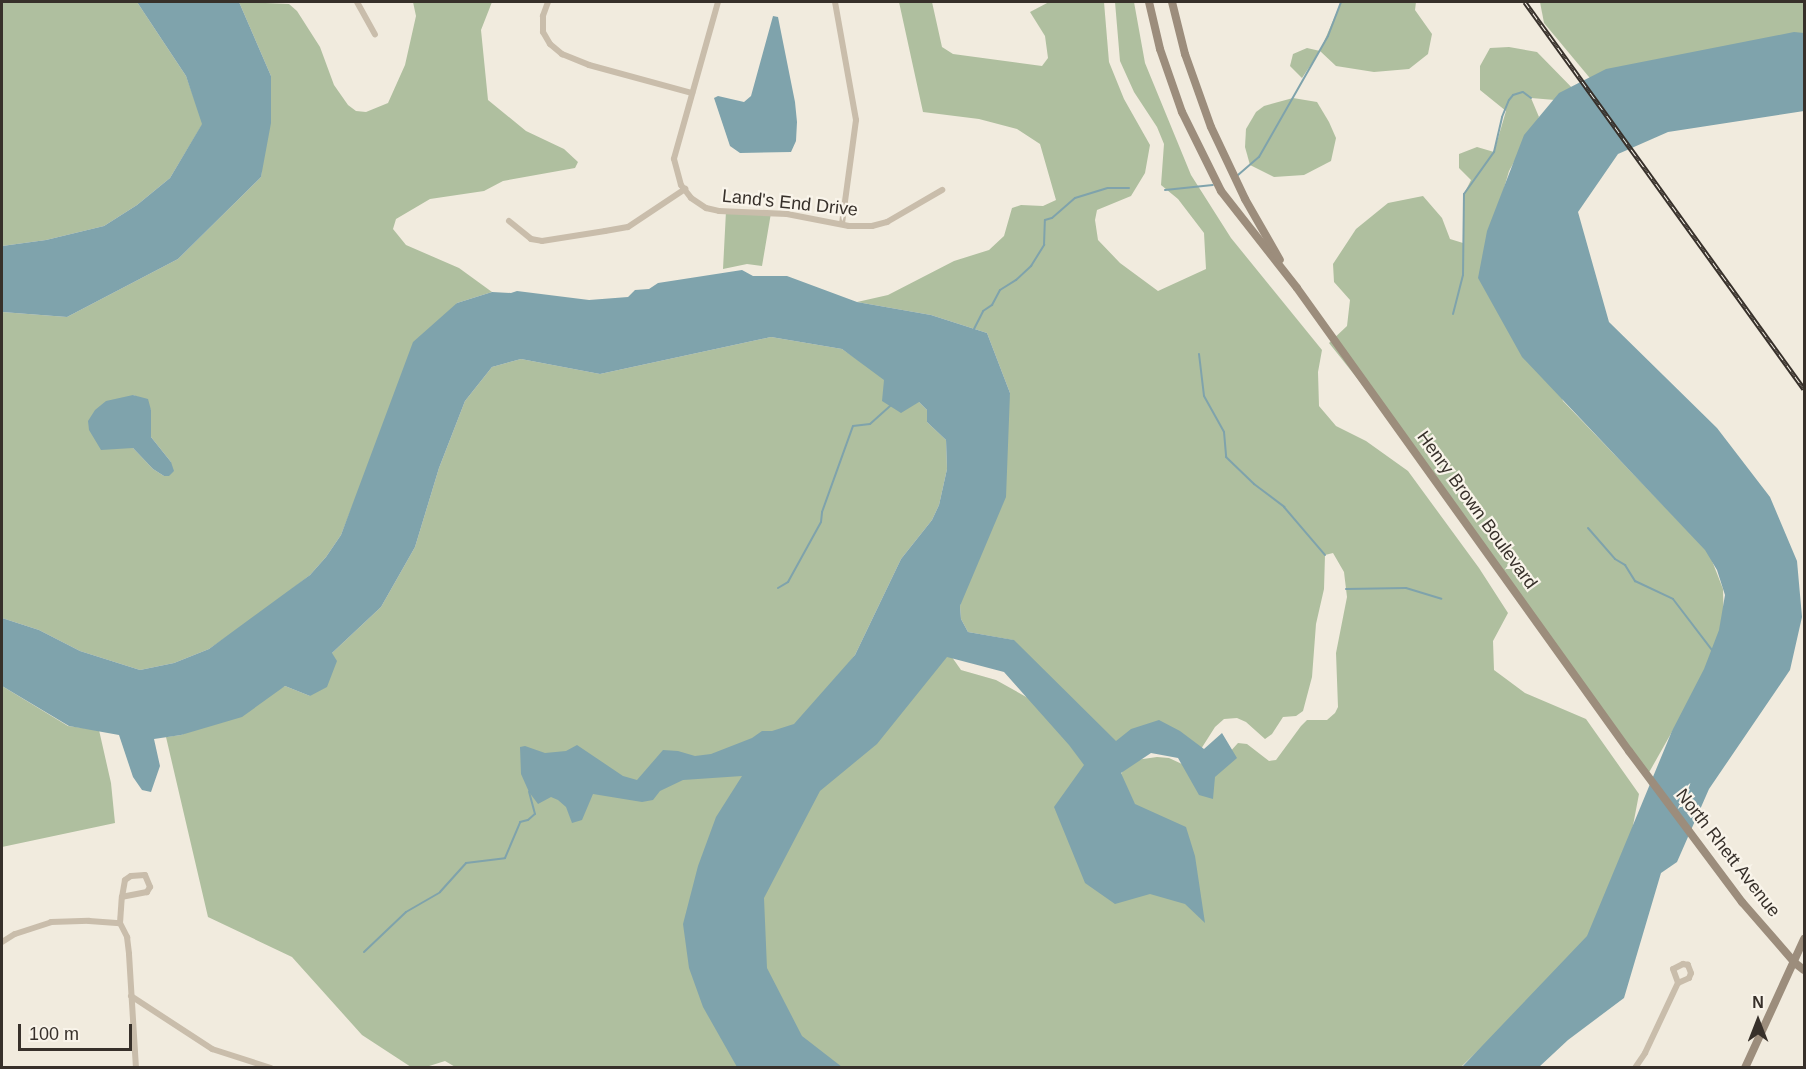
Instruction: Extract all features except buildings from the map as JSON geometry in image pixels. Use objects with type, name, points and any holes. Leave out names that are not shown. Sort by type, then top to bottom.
[{"type":"main road","name":"Henry Brown Boulevard","points":[[1149,2],[1160,49],[1182,112],[1221,191],[1297,288],[1629,751]]},
{"type":"main road","name":"Henry Brown Boulevard","points":[[1172,2],[1185,54],[1211,127],[1245,199],[1297,288]]},
{"type":"main road","name":"North Rhett Avenue","points":[[1629,751],[1742,902],[1794,963],[1804,970]]},
{"type":"main road","points":[[1745,1068],[1804,939]]},
{"type":"street","points":[[357,2],[375,34]]},
{"type":"street","points":[[548,2],[543,16],[543,32],[550,44],[562,54],[589,65],[692,93]]},
{"type":"street","name":"Land's End Drive","points":[[718,2],[674,159],[676,173],[691,198],[706,208],[719,211],[787,214],[842,224],[872,226],[887,222],[942,190]]},
{"type":"street","points":[[835,2],[856,120],[842,224]]},
{"type":"street","points":[[509,221],[531,239],[542,241],[628,227],[685,189]]},
{"type":"street","points":[[122,897],[147,892],[150,887],[145,875],[131,876],[125,880],[122,897],[120,923],[127,937],[136,1068]]},
{"type":"street","points":[[2,942],[15,934],[51,922],[120,923]]},
{"type":"street","points":[[1635,1068],[1645,1053],[1678,983]]},
{"type":"street","points":[[132,996],[212,1048],[271,1068]]},
{"type":"green space","points":[[2,2],[137,2],[186,76],[203,123],[170,178],[137,205],[104,226],[46,240],[2,246]]},
{"type":"green space","points":[[239,2],[289,4],[297,11],[320,47],[334,85],[348,105],[356,111],[366,112],[388,103],[405,65],[416,16],[413,2],[492,2],[481,30],[488,100],[526,131],[564,149],[578,162],[575,168],[503,181],[484,191],[430,199],[396,219],[393,229],[406,245],[459,268],[492,292],[457,303],[354,502],[341,535],[310,575],[209,649],[174,663],[140,670],[80,651],[39,630],[2,618],[2,312],[67,317],[178,259],[261,177],[271,76]],"holes":[[[133,395],[143,399],[151,410],[151,437],[171,462],[169,476],[164,476],[153,469],[133,448]]]},
{"type":"green space","points":[[899,2],[932,2],[942,47],[953,54],[1042,66],[1048,58],[1045,36],[1030,12],[1049,2],[1104,2],[1109,62],[1124,99],[1150,145],[1145,173],[1131,196],[1097,210],[1095,220],[1098,240],[1120,263],[1158,291],[1206,269],[1204,233],[1178,199],[1161,185],[1164,144],[1157,127],[1134,92],[1120,61],[1115,2],[1134,2],[1145,63],[1191,175],[1231,238],[1322,350],[1318,372],[1319,406],[1336,426],[1366,441],[1408,471],[1479,568],[1508,613],[1493,641],[1494,670],[1525,693],[1586,719],[1639,794],[1631,836],[1600,933],[1461,1067],[811,1067],[772,1019],[745,857],[947,650],[961,670],[996,680],[1037,703],[1119,777],[1125,768],[1136,760],[1157,757],[1169,758],[1208,776],[1238,743],[1247,744],[1269,761],[1276,760],[1307,720],[1327,720],[1338,707],[1336,653],[1347,597],[1344,572],[1333,553],[1325,555],[1324,589],[1316,624],[1312,677],[1303,711],[1296,716],[1283,717],[1272,734],[1265,739],[1246,722],[1237,718],[1224,719],[1215,727],[1201,749],[1113,749],[1013,640],[968,632],[961,619],[960,606],[1010,393],[987,333],[931,315],[857,302],[888,295],[954,261],[989,250],[1004,236],[1012,208],[1021,205],[1043,206],[1056,200],[1040,144],[1017,129],[979,119],[923,112]]},
{"type":"green space","points":[[1341,2],[1416,2],[1415,10],[1432,34],[1428,54],[1409,69],[1374,72],[1336,66],[1320,51]]},
{"type":"green space","points":[[1540,2],[1804,2],[1804,41],[1599,89],[1544,23]]},
{"type":"green space","points":[[1509,47],[1537,52],[1581,97],[1555,100],[1531,98],[1539,117],[1509,171],[1498,209],[1563,401],[1709,553],[1723,589],[1724,630],[1685,716],[1673,730],[1647,776],[1380,407],[1329,343],[1347,326],[1350,300],[1334,282],[1333,264],[1356,229],[1388,203],[1423,196],[1442,218],[1450,239],[1463,243],[1464,194],[1471,180],[1459,168],[1459,154],[1477,147],[1494,152],[1506,111],[1480,90],[1480,66],[1490,48]]},
{"type":"green space","points":[[1307,48],[1320,51],[1302,78],[1290,66],[1293,54]]},
{"type":"green space","points":[[1293,98],[1317,102],[1336,138],[1331,161],[1304,175],[1274,177],[1250,165],[1245,147],[1246,129],[1256,112],[1264,106]]},
{"type":"green space","points":[[726,211],[771,213],[762,266],[747,264],[723,269]]},
{"type":"green space","points":[[771,337],[842,349],[919,402],[927,410],[927,422],[946,440],[947,469],[939,505],[932,520],[901,559],[855,655],[784,749],[737,1067],[457,1068],[445,1061],[426,1067],[411,1067],[362,1035],[292,957],[208,917],[166,737],[181,735],[285,686],[310,696],[332,653],[381,607],[415,547],[439,468],[465,401],[492,367],[521,359],[600,374]]},
{"type":"green space","points":[[2,686],[68,726],[99,730],[111,783],[115,823],[2,847]]},
{"type":"water","points":[[137,2],[239,2],[271,76],[271,123],[261,177],[178,259],[67,317],[2,312],[2,246],[46,240],[104,226],[137,205],[170,178],[202,124],[186,76]]},
{"type":"water","points":[[773,16],[778,17],[795,102],[796,141],[791,152],[740,153],[730,146],[714,98],[718,96],[744,102],[751,96]]},
{"type":"water","points":[[1794,32],[1804,33],[1804,111],[1668,132],[1618,154],[1578,212],[1609,322],[1717,428],[1770,497],[1797,561],[1802,617],[1790,670],[1709,789],[1677,862],[1661,873],[1624,998],[1568,1040],[1539,1067],[1461,1068],[1587,936],[1672,731],[1704,669],[1719,630],[1725,595],[1717,570],[1705,550],[1522,357],[1478,278],[1487,231],[1524,135],[1559,93],[1606,69]]},
{"type":"water","points":[[742,270],[753,276],[787,276],[857,302],[931,315],[987,333],[1010,393],[1006,497],[960,606],[961,619],[968,632],[1014,640],[1116,741],[1131,729],[1159,720],[1180,731],[1204,749],[1222,733],[1237,758],[1215,777],[1213,799],[1199,795],[1178,758],[1151,753],[1121,773],[1135,804],[1186,827],[1195,856],[1205,923],[1185,904],[1150,894],[1115,904],[1085,883],[1054,807],[1084,765],[1004,672],[947,657],[877,744],[820,791],[764,898],[767,968],[802,1036],[842,1067],[737,1067],[703,1007],[689,968],[683,924],[698,866],[716,817],[742,776],[683,780],[660,791],[653,800],[642,802],[593,794],[582,820],[572,823],[566,807],[558,800],[551,797],[538,804],[529,792],[521,774],[520,747],[525,746],[545,753],[566,751],[577,745],[623,776],[637,780],[663,750],[695,756],[711,754],[752,738],[762,731],[772,731],[794,724],[855,655],[901,559],[932,520],[939,505],[947,469],[946,440],[927,422],[927,410],[919,402],[901,413],[882,401],[884,380],[842,349],[771,337],[600,374],[521,359],[492,367],[465,401],[439,468],[415,547],[381,607],[332,653],[337,661],[327,687],[310,696],[285,686],[242,717],[181,735],[154,739],[160,766],[151,792],[142,790],[133,777],[119,735],[69,726],[2,686],[2,618],[39,630],[80,651],[140,670],[174,663],[209,649],[310,575],[341,535],[413,342],[457,303],[492,292],[517,291],[589,300],[628,297],[635,290],[649,289],[658,283]]},
{"type":"water","points":[[133,395],[148,399],[151,410],[151,437],[171,462],[174,471],[169,476],[164,476],[153,469],[133,448],[101,450],[89,430],[88,421],[95,410],[106,401]]},
{"type":"waterway","points":[[1238,175],[1259,157],[1328,36],[1341,2]]},
{"type":"waterway","points":[[1453,314],[1463,275],[1464,194],[1494,152],[1502,117],[1509,100],[1513,95],[1523,92],[1531,98]]},
{"type":"waterway","points":[[1165,190],[1213,185]]},
{"type":"waterway","points":[[974,329],[983,311],[992,305],[1000,290],[1016,280],[1031,266],[1044,245],[1045,220],[1052,218],[1075,198],[1108,188],[1129,188]]},
{"type":"waterway","points":[[1199,354],[1204,396],[1224,432],[1226,457],[1254,484],[1284,507],[1325,555]]},
{"type":"waterway","points":[[778,588],[788,582],[821,522],[822,512],[853,426],[870,424],[890,406]]},
{"type":"waterway","points":[[1588,528],[1615,559],[1625,565],[1635,581],[1673,599],[1712,650]]},
{"type":"waterway","points":[[1346,589],[1406,588],[1441,599]]},
{"type":"waterway","points":[[364,952],[406,912],[440,892],[466,863],[505,858],[520,822],[528,820],[535,814],[529,792]]},
{"type":"railway","points":[[1525,2],[1804,389]]}]
